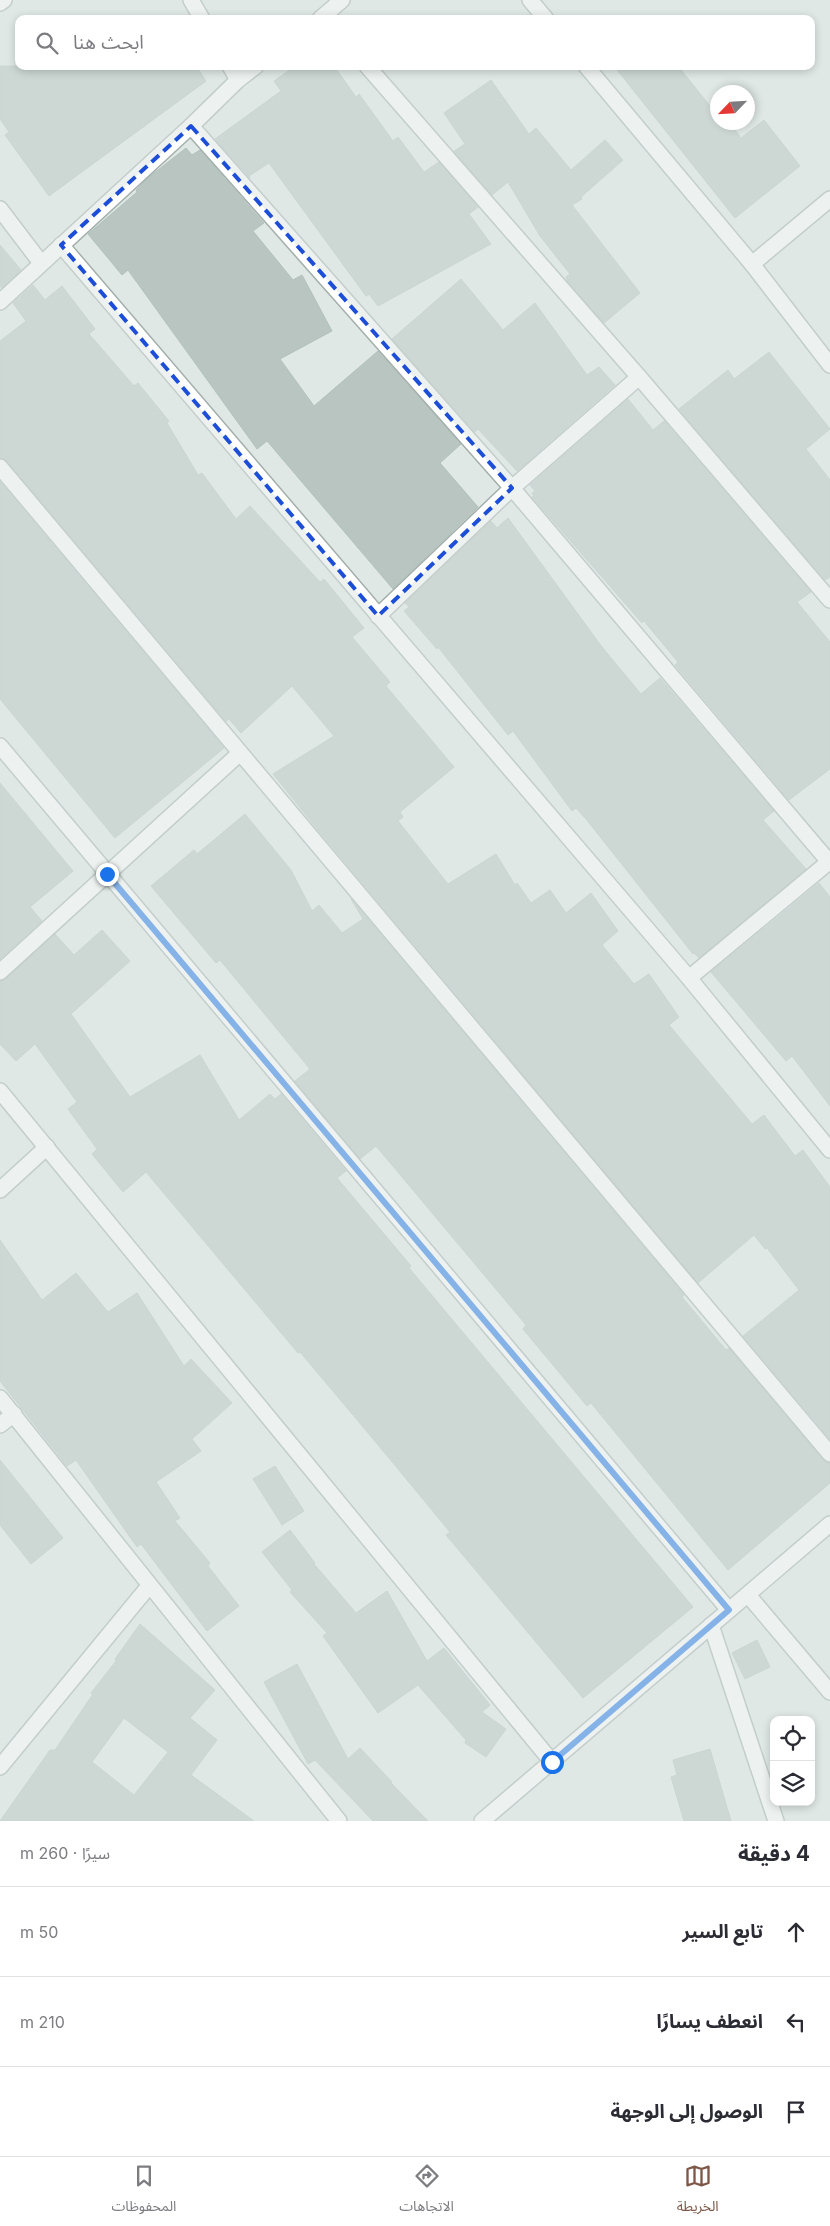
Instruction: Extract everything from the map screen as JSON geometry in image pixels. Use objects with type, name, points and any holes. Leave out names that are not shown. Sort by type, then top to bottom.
[{"type":"street","points":[[0,3],[4,0]]},
{"type":"street","points":[[191,0],[200,15]]},
{"type":"street","points":[[326,15],[342,0]]},
{"type":"street","points":[[530,0],[543,15]]},
{"type":"street","points":[[232,70],[238,80]]},
{"type":"street","points":[[0,302],[251,70]]},
{"type":"street","points":[[370,70],[639,377],[830,600]]},
{"type":"street","points":[[589,70],[752,264],[830,364]]},
{"type":"street","points":[[191,126],[512,488],[830,862],[689,978]]},
{"type":"street","points":[[752,264],[830,199]]},
{"type":"street","points":[[0,209],[41,263]]},
{"type":"street","points":[[61,245],[689,978],[830,1150]]},
{"type":"street","points":[[378,616],[512,488],[639,377]]},
{"type":"street","points":[[0,467],[830,1454]]},
{"type":"street","points":[[0,746],[729,1610]]},
{"type":"street","points":[[0,972],[240,753]]},
{"type":"street","points":[[0,1091],[552,1762]]},
{"type":"street","points":[[0,1190],[47,1147]]},
{"type":"street","points":[[0,1398],[339,1821]]},
{"type":"street","points":[[0,1425],[14,1414]]},
{"type":"street","points":[[482,1821],[830,1524]]},
{"type":"street","points":[[0,1768],[149,1586]]},
{"type":"street","points":[[748,1595],[830,1692]]},
{"type":"street","points":[[711,1626],[776,1821]]},
{"type":"highlighted area","points":[[191,126],[512,488],[378,616],[61,245]]},
{"type":"building","points":[[0,66],[15,66],[15,70],[199,70],[206,81],[49,196],[5,135],[9,132],[0,119]]},
{"type":"building","points":[[289,70],[337,70],[356,97],[359,94],[393,141],[398,137],[424,172],[439,162],[478,207],[469,214],[491,244],[378,306],[369,294],[366,296],[269,163],[249,176],[250,178],[215,139],[281,91],[274,81]]},
{"type":"building","points":[[617,70],[681,70],[710,106],[710,130],[735,130],[741,138],[751,130],[755,130],[755,127],[764,120],[800,166],[735,218]]},
{"type":"building","points":[[491,80],[529,134],[536,128],[571,170],[605,140],[623,160],[581,197],[582,199],[572,205],[640,293],[604,323],[568,282],[566,277],[570,274],[540,236],[508,182],[492,195],[454,151],[465,144],[444,113]]},
{"type":"building","points":[[186,148],[192,155],[200,150],[264,223],[253,231],[293,280],[302,275],[332,331],[280,359],[314,406],[378,351],[461,444],[440,463],[478,507],[393,589],[267,441],[257,449],[128,270],[122,275],[88,234],[137,192],[136,190],[149,177]]},
{"type":"building","points":[[0,245],[21,270],[2,288],[0,286]]},
{"type":"building","points":[[461,279],[503,330],[535,303],[587,375],[599,367],[615,385],[517,471],[478,429],[475,432],[392,339]]},
{"type":"building","points":[[33,285],[45,300],[62,286],[95,329],[89,334],[134,386],[138,383],[169,421],[167,423],[198,475],[202,473],[236,519],[250,506],[320,582],[324,579],[364,628],[352,637],[390,682],[386,686],[454,767],[400,812],[403,817],[398,821],[448,884],[496,854],[515,885],[517,883],[531,903],[550,890],[566,913],[591,893],[618,931],[602,945],[634,984],[649,974],[679,1017],[669,1025],[752,1124],[764,1115],[795,1156],[803,1150],[830,1187],[830,1439],[743,1336],[799,1290],[767,1248],[765,1249],[754,1235],[698,1283],[273,774],[334,736],[292,686],[241,733],[229,719],[226,721],[7,461],[0,458],[0,341],[26,321],[13,303]]},
{"type":"building","points":[[769,352],[830,429],[806,449],[830,480],[830,577],[825,580],[679,409],[728,370],[734,379]]},
{"type":"building","points":[[628,399],[653,430],[664,421],[811,592],[797,602],[830,642],[830,769],[789,800],[675,665],[678,662],[644,621],[642,623],[532,497],[534,496],[532,493],[535,491],[530,485]]},
{"type":"building","points":[[0,482],[224,748],[115,838],[0,699]]},
{"type":"building","points":[[508,518],[602,647],[641,694],[660,678],[774,811],[763,820],[806,869],[699,958],[693,954],[586,819],[576,808],[572,811],[513,731],[508,735],[438,647],[437,649],[404,611],[409,607],[405,603],[491,521],[497,528]]},
{"type":"building","points":[[0,783],[73,871],[30,907],[42,921],[0,959]]},
{"type":"building","points":[[245,814],[291,870],[312,911],[319,905],[342,933],[363,919],[351,899],[684,1295],[682,1297],[726,1350],[729,1348],[823,1460],[830,1463],[830,1483],[728,1570],[591,1403],[587,1406],[523,1329],[526,1325],[376,1146],[360,1159],[295,1081],[310,1069],[220,960],[216,963],[151,886],[194,850],[197,854]]},
{"type":"building","points":[[819,883],[830,897],[830,1106],[792,1056],[786,1061],[711,972]]},
{"type":"building","points":[[102,930],[130,961],[71,1014],[130,1097],[200,1055],[239,1120],[270,1094],[275,1099],[281,1094],[346,1171],[337,1178],[411,1266],[409,1268],[693,1607],[583,1698],[446,1535],[450,1532],[379,1446],[146,1172],[123,1192],[92,1154],[97,1149],[68,1109],[77,1102],[35,1044],[16,1061],[0,1044],[0,981],[6,979],[55,934],[74,955]]},
{"type":"building","points":[[0,1240],[42,1300],[76,1273],[108,1312],[137,1293],[184,1366],[191,1359],[232,1403],[192,1439],[201,1451],[156,1482],[180,1518],[175,1521],[210,1563],[208,1566],[239,1606],[207,1631],[141,1544],[137,1547],[76,1460],[67,1466],[0,1381]]},
{"type":"building","points":[[0,1460],[63,1538],[31,1564],[0,1525]]},
{"type":"building","points":[[275,1466],[304,1511],[282,1525],[253,1479]]},
{"type":"building","points":[[290,1530],[314,1564],[356,1613],[387,1591],[427,1661],[444,1648],[490,1705],[482,1712],[506,1729],[486,1757],[465,1743],[466,1740],[418,1685],[378,1713],[323,1636],[327,1633],[290,1592],[292,1590],[262,1552]]},
{"type":"building","points":[[140,1624],[215,1690],[190,1718],[217,1740],[191,1775],[254,1821],[0,1821],[50,1750],[55,1750],[93,1694],[91,1693],[116,1661],[115,1659]],"holes":[[[124,1718],[168,1752],[134,1795],[92,1762]]]},
{"type":"building","points":[[757,1640],[770,1667],[745,1679],[732,1653]]},
{"type":"building","points":[[297,1664],[348,1759],[360,1748],[428,1821],[373,1821],[315,1760],[308,1764],[264,1682]]},
{"type":"building","points":[[710,1749],[731,1821],[684,1821],[671,1777],[677,1775],[673,1760]]},
{"type":"route","points":[[107,874],[729,1610],[552,1762]]}]
